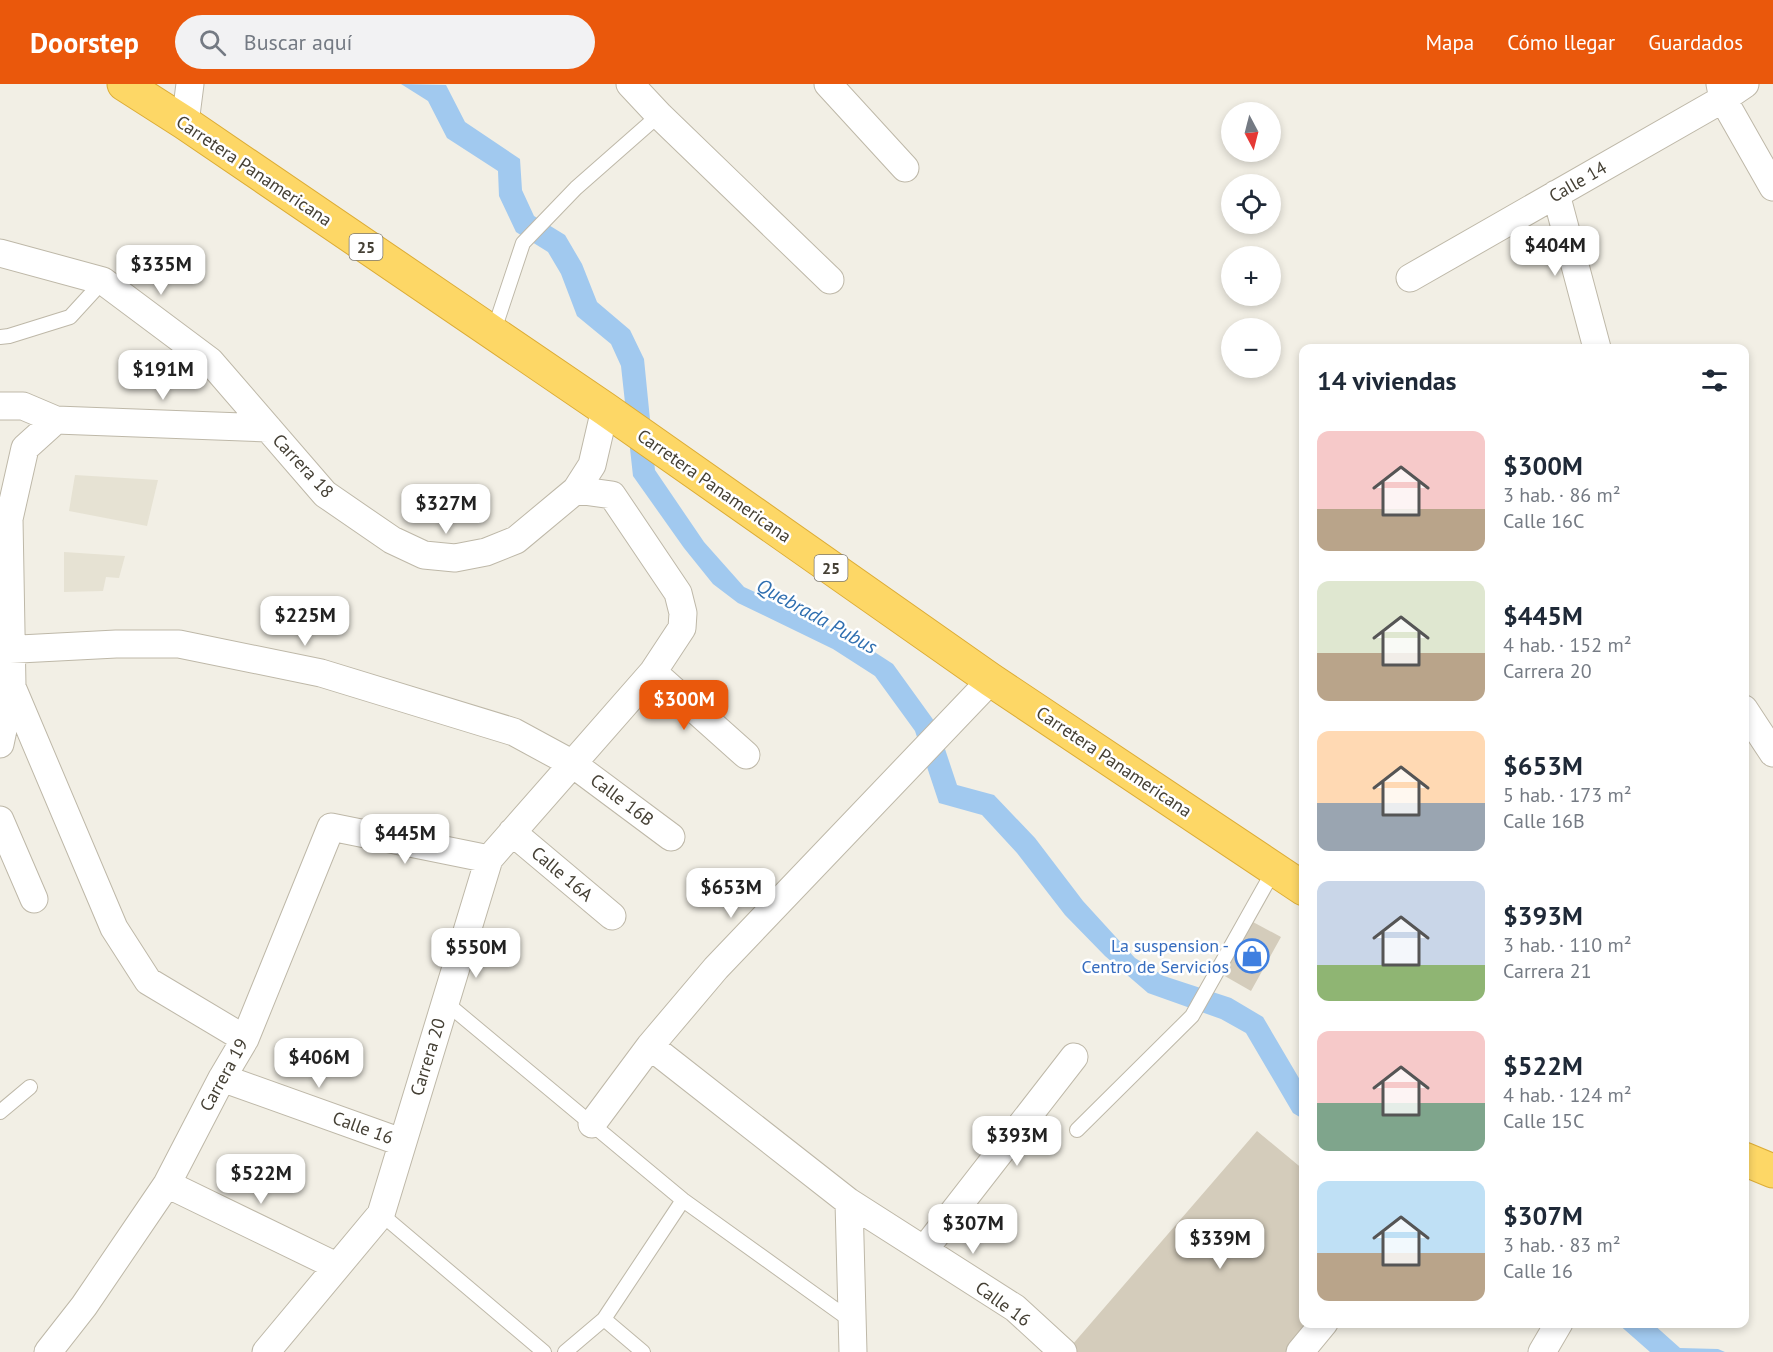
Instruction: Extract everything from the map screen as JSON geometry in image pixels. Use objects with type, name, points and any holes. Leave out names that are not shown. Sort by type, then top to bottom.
[{"type":"highway","name":"Carretera Panamericana","points":[[124,84],[185,123],[606,410],[991,680],[1299,886]]},
{"type":"highway","points":[[1749,1161],[1773,1170]]},
{"type":"street","points":[[185,123],[190,84]]},
{"type":"street","points":[[630,84],[659,115],[830,280]]},
{"type":"street","points":[[828,84],[905,168]]},
{"type":"street","name":"Calle 14","points":[[1410,278],[1556,194],[1721,92],[1745,84]]},
{"type":"street","points":[[1721,92],[1773,187]]},
{"type":"street","points":[[1556,194],[1596,344]]},
{"type":"street","points":[[0,252],[103,281]]},
{"type":"street","name":"Carrera 18","points":[[103,281],[210,361],[325,494],[392,540],[424,555],[455,558],[486,552],[516,540],[576,490],[592,465],[606,410]]},
{"type":"street","points":[[0,406],[23,406],[56,420],[268,428]]},
{"type":"street","points":[[56,420],[25,448],[4,520],[6,650],[12,687],[114,928],[148,981],[245,1040]]},
{"type":"street","name":"Carrera 20","points":[[266,1352],[381,1214],[401,1142],[489,859],[653,672],[682,628],[683,613],[678,593],[612,495],[576,490]]},
{"type":"street","name":"Calle 16B","points":[[6,650],[116,644],[179,644],[321,673],[514,732],[573,764],[671,837]]},
{"type":"street","points":[[653,672],[746,755]]},
{"type":"street","points":[[592,1124],[650,1046],[716,968],[991,680]]},
{"type":"street","points":[[1,732],[12,687]]},
{"type":"street","points":[[1749,717],[1773,753]]},
{"type":"street","points":[[0,820],[34,899]]},
{"type":"street","name":"Carrera 19","points":[[48,1352],[84,1306],[167,1184],[222,1078],[245,1040],[331,827],[489,859]]},
{"type":"street","name":"Calle 16A","points":[[512,832],[612,916]]},
{"type":"street","name":"Calle 16","points":[[650,1046],[849,1202],[1015,1308],[1063,1352]]},
{"type":"street","points":[[924,1250],[1074,1056]]},
{"type":"street","name":"Calle 16","points":[[222,1078],[401,1142]]},
{"type":"street","points":[[167,1184],[336,1266]]},
{"type":"street","points":[[849,1202],[853,1352]]},
{"type":"street","points":[[1300,1352],[1320,1328]]},
{"type":"lane","points":[[493,333],[523,243],[576,188],[659,115]]},
{"type":"lane","points":[[0,337],[70,317],[103,281]]},
{"type":"lane","points":[[1077,1130],[1195,1012],[1274,870]]},
{"type":"lane","points":[[445,1002],[683,1200],[853,1322]]},
{"type":"lane","points":[[0,1112],[30,1088]]},
{"type":"lane","points":[[564,1352],[604,1319],[683,1200]]},
{"type":"lane","points":[[381,1214],[544,1352]]},
{"type":"lane","points":[[604,1319],[644,1352]]},
{"type":"shaded area","points":[[75,475],[158,480],[147,526],[69,511]]},
{"type":"shaded area","points":[[64,552],[125,556],[119,578],[106,577],[103,591],[64,592]]},
{"type":"water","points":[[401,84],[446,85],[465,122],[520,159],[522,190],[534,216],[565,235],[582,264],[597,302],[630,330],[644,359],[655,470],[704,542],[744,587],[850,636],[893,664],[937,725],[957,785],[994,795],[1035,838],[1083,901],[1135,958],[1164,976],[1231,998],[1263,1017],[1299,1078],[1299,1117],[1293,1113],[1246,1033],[1221,1019],[1148,993],[1105,956],[1065,915],[1017,853],[982,815],[939,803],[915,731],[875,676],[833,649],[738,603],[713,584],[684,548],[633,476],[621,366],[611,344],[577,316],[561,274],[548,252],[516,232],[499,196],[498,171],[447,138],[428,101]]},
{"type":"water","points":[[1623,1328],[1658,1328],[1680,1348],[1718,1349],[1725,1352],[1650,1352]]},
{"type":"building","name":"La suspension - Centro de Servicios","points":[[1253,922],[1281,937],[1251,991],[1223,975]]},
{"type":"building","points":[[1257,1131],[1299,1166],[1299,1328],[1314,1328],[1292,1352],[1066,1352]]},
{"type":"place","name":"La suspension - Centro de Servicios","points":[[1252,956]]},
{"type":"water label","name":"Quebrada Pubus","points":[[817,616]]}]
